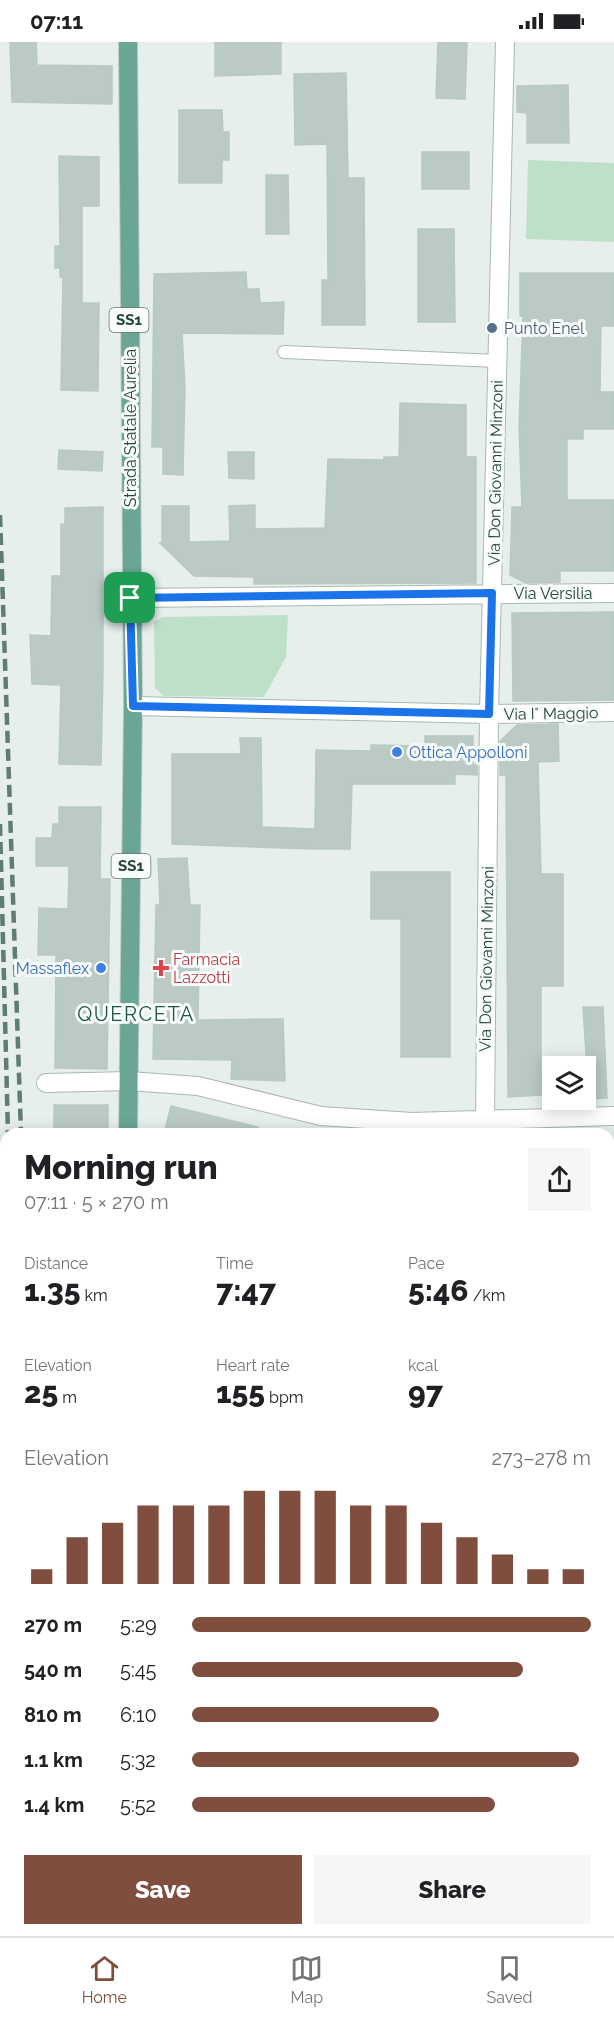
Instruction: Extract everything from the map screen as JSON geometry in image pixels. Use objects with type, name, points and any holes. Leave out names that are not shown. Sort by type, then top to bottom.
[{"type":"main road","name":"Strada Statale Aurelia","points":[[128,42],[130,598]]},
{"type":"main road","name":"SS1","points":[[128,1128],[133,706],[130,598]]},
{"type":"street","name":"Via Don Giovanni Minzoni","points":[[485,1119],[489,714],[505,42]]},
{"type":"street","name":"Via Versilia","points":[[130,598],[614,592]]},
{"type":"street","name":"Via I° Maggio","points":[[133,706],[489,714],[614,712]]},
{"type":"street","points":[[46,1083],[129,1081],[198,1086],[321,1125],[418,1128],[485,1119],[614,1116]]},
{"type":"lane","points":[[284,352],[498,361]]},
{"type":"green space","points":[[528,160],[614,163],[614,242],[526,239]]},
{"type":"green space","points":[[288,615],[286,657],[264,697],[164,696],[155,688],[154,622],[163,617]]},
{"type":"building","points":[[10,42],[36,42],[37,65],[112,66],[112,104],[12,102]]},
{"type":"building","points":[[215,42],[281,42],[281,74],[215,76]]},
{"type":"building","points":[[438,42],[467,42],[465,99],[436,98]]},
{"type":"building","points":[[346,73],[348,178],[364,178],[365,325],[322,325],[322,280],[328,280],[327,144],[295,145],[294,74]]},
{"type":"building","points":[[568,85],[569,143],[527,143],[527,113],[517,112],[517,86]]},
{"type":"building","points":[[179,110],[222,110],[223,132],[229,132],[229,160],[222,160],[222,183],[179,183]]},
{"type":"building","points":[[422,152],[469,152],[469,189],[422,189]]},
{"type":"building","points":[[59,156],[99,157],[99,206],[82,206],[82,303],[99,303],[98,391],[61,390],[63,277],[60,277],[60,268],[55,268],[55,246],[60,246]]},
{"type":"building","points":[[266,175],[288,175],[289,234],[266,234]]},
{"type":"building","points":[[418,229],[454,229],[455,322],[418,322]]},
{"type":"building","points":[[246,272],[247,289],[259,289],[260,303],[284,302],[283,334],[182,333],[185,387],[183,475],[163,474],[163,447],[152,447],[154,274]]},
{"type":"building","points":[[520,273],[614,273],[614,326],[601,326],[600,392],[614,392],[614,429],[583,429],[583,439],[567,439],[567,500],[614,500],[614,571],[560,571],[560,582],[526,583],[510,575],[512,507],[522,507],[519,427],[523,316],[520,316]]},
{"type":"building","points":[[400,403],[466,405],[466,457],[476,457],[476,583],[254,584],[254,577],[194,576],[160,543],[162,543],[162,506],[189,506],[189,542],[230,541],[229,506],[255,505],[255,529],[325,528],[328,459],[384,460],[384,457],[399,457]]},
{"type":"building","points":[[59,450],[103,452],[102,471],[58,469]]},
{"type":"building","points":[[228,452],[254,452],[254,479],[229,478]]},
{"type":"building","points":[[103,507],[101,765],[59,764],[61,685],[32,684],[30,635],[51,636],[52,576],[61,576],[61,524],[65,525],[65,508]]},
{"type":"building","points":[[614,612],[614,700],[513,701],[512,613]]},
{"type":"building","points":[[558,724],[559,761],[538,762],[541,874],[563,874],[563,986],[541,986],[541,1095],[508,1097],[506,775],[500,775],[500,741],[517,725]]},
{"type":"building","points":[[425,736],[473,736],[473,766],[477,762],[477,775],[455,774],[455,784],[352,784],[350,849],[172,844],[172,754],[241,754],[240,738],[261,738],[262,827],[315,829],[316,750],[371,751],[371,745],[425,746]]},
{"type":"building","points":[[59,807],[101,807],[100,879],[110,879],[107,1069],[55,1068],[56,955],[38,955],[39,908],[68,909],[69,866],[36,866],[36,838],[52,838],[53,824],[59,824]]},
{"type":"building","points":[[187,858],[190,905],[200,905],[198,1020],[283,1019],[285,1081],[231,1079],[232,1060],[153,1059],[156,905],[160,905],[158,859]]},
{"type":"building","points":[[371,872],[450,872],[450,1057],[401,1057],[401,919],[371,919]]},
{"type":"building","points":[[583,1007],[603,1007],[607,1098],[596,1099],[596,1056],[586,1056]]},
{"type":"building","points":[[54,1105],[108,1105],[108,1128],[54,1128]]},
{"type":"building","points":[[171,1106],[258,1127],[258,1128],[166,1128]]},
{"type":"railway","points":[[0,515],[21,1128]]},
{"type":"railway","points":[[0,824],[8,1128]]},
{"type":"place","name":"Punto Enel","points":[[492,328]]},
{"type":"place","name":"Ottica Appolloni","points":[[397,752]]},
{"type":"place","name":"Massaflex","points":[[101,968]]},
{"type":"place","name":"Farmacia Lazzotti","points":[[161,968]]},
{"type":"district","name":"QUERCETA","points":[[136,1014]]},
{"type":"route","points":[[492,593],[489,714],[133,706],[130,598],[492,593]]}]
